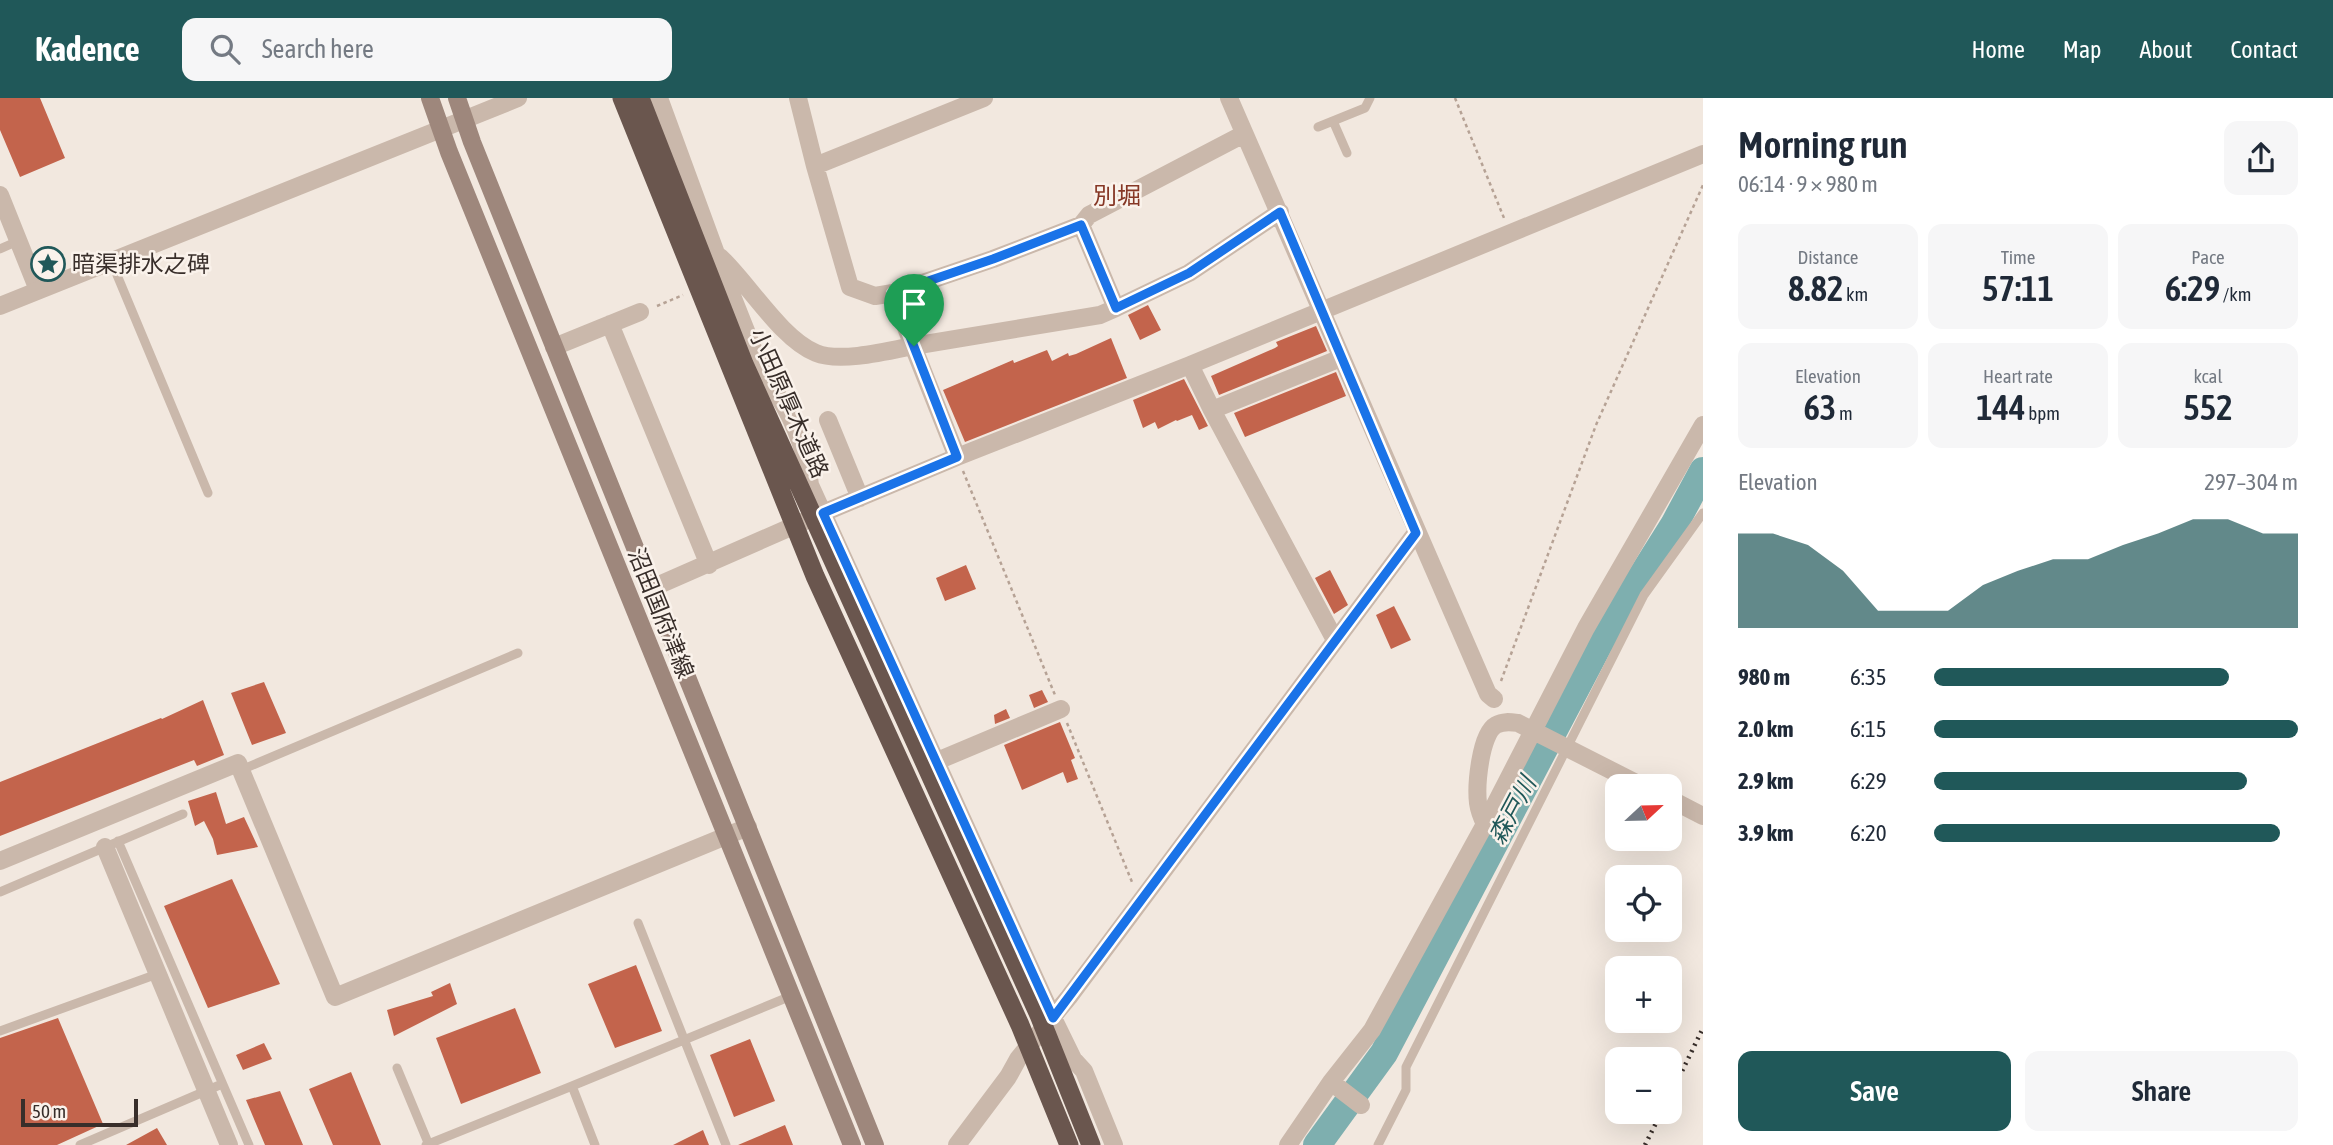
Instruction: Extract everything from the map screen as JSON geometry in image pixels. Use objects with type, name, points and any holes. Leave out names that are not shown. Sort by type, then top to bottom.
[{"type":"highway","name":"小田原厚木道路","points":[[622,98],[815,576],[1020,1025],[1069,1145]]},
{"type":"highway","name":"小田原厚木道路","points":[[640,98],[744,365],[1039,1015],[1091,1145]]},
{"type":"main road","name":"沼田国府津線","points":[[430,98],[725,837],[852,1145]]},
{"type":"main road","name":"沼田国府津線","points":[[457,98],[875,1145]]},
{"type":"street","points":[[0,306],[518,98]]},
{"type":"street","points":[[659,98],[766,381],[779,394],[808,461],[810,485],[1053,1018],[1073,1059],[1084,1071],[1114,1145]]},
{"type":"street","points":[[798,98],[850,287],[875,296],[893,293],[993,259],[1081,225],[1088,215],[1244,134]]},
{"type":"street","points":[[816,166],[984,98]]},
{"type":"street","points":[[1228,98],[1280,212],[1416,533],[1488,694],[1494,699]]},
{"type":"street","points":[[652,588],[957,457],[1321,312],[1703,154]]},
{"type":"street","points":[[0,195],[38,290]]},
{"type":"street","points":[[717,254],[737,273],[785,330],[817,354],[864,355],[1100,315],[1189,273],[1280,212]]},
{"type":"street","points":[[1081,225],[1116,308]]},
{"type":"street","points":[[893,293],[957,457]]},
{"type":"street","points":[[554,346],[640,312]]},
{"type":"street","points":[[610,324],[709,565]]},
{"type":"street","points":[[1212,410],[1341,358]]},
{"type":"street","points":[[1190,365],[1335,640]]},
{"type":"street","points":[[828,421],[860,498]]},
{"type":"street","points":[[1288,1145],[1331,1082],[1372,1030],[1485,824],[1586,628],[1703,425]]},
{"type":"street","points":[[957,1145],[1008,1077],[1018,1059],[1053,1018],[1416,533]]},
{"type":"street","points":[[937,761],[1061,709]]},
{"type":"street","points":[[1485,824],[1478,793],[1483,746],[1496,724],[1518,723],[1618,774]]},
{"type":"street","points":[[0,861],[238,763],[335,997],[748,827]]},
{"type":"street","points":[[1682,805],[1703,816]]},
{"type":"street","points":[[112,844],[215,1087],[229,1145]]},
{"type":"street","points":[[1331,1082],[1361,1105]]},
{"type":"lane","points":[[1318,127],[1365,108],[1370,98]]},
{"type":"lane","points":[[1333,121],[1347,153]]},
{"type":"lane","points":[[0,249],[18,241]]},
{"type":"lane","points":[[117,275],[208,493]]},
{"type":"lane","points":[[1378,1145],[1406,1090],[1406,1067],[1644,595],[1703,513]]},
{"type":"lane","points":[[241,770],[518,653]]},
{"type":"lane","points":[[0,892],[183,814]]},
{"type":"lane","points":[[638,923],[726,1145]]},
{"type":"lane","points":[[0,1031],[164,971]]},
{"type":"lane","points":[[397,1068],[428,1145],[790,996]]},
{"type":"lane","points":[[572,1086],[595,1145]]},
{"type":"lane","points":[[80,1145],[215,1087],[249,1145]]},
{"type":"path","points":[[1455,98],[1511,234]]},
{"type":"path","points":[[1494,699],[1597,425],[1703,185]]},
{"type":"path","points":[[957,457],[1140,902]]},
{"type":"building","points":[[0,98],[40,98],[65,158],[20,177],[0,130]]},
{"type":"building","points":[[1148,305],[1161,330],[1140,340],[1128,315]]},
{"type":"building","points":[[1316,326],[1327,351],[1219,395],[1211,376],[1275,348],[1278,346],[1276,342]]},
{"type":"building","points":[[1111,338],[1127,378],[965,442],[943,390],[1013,360],[1014,363],[1047,350],[1052,361],[1068,353],[1069,356],[1076,354]]},
{"type":"building","points":[[1336,372],[1346,396],[1245,437],[1234,413]]},
{"type":"building","points":[[1184,379],[1208,426],[1199,430],[1192,415],[1158,429],[1155,422],[1143,428],[1133,400]]},
{"type":"building","points":[[966,565],[976,589],[945,601],[936,578]]},
{"type":"building","points":[[1330,570],[1348,605],[1334,614],[1315,578]]},
{"type":"building","points":[[1394,606],[1411,640],[1391,649],[1376,615]]},
{"type":"building","points":[[264,682],[286,733],[252,745],[231,693]]},
{"type":"building","points":[[1042,690],[1048,702],[1034,708],[1029,695]]},
{"type":"building","points":[[203,700],[224,755],[197,766],[194,760],[0,836],[0,782],[162,719]]},
{"type":"building","points":[[1006,709],[1010,718],[995,724],[994,715]]},
{"type":"building","points":[[1060,722],[1075,758],[1071,760],[1078,779],[1067,783],[1063,772],[1022,790],[1004,745]]},
{"type":"building","points":[[216,792],[226,824],[244,817],[258,847],[217,855],[204,821],[195,826],[188,801]]},
{"type":"building","points":[[232,879],[280,984],[208,1008],[164,906]]},
{"type":"building","points":[[636,965],[662,1031],[615,1048],[588,984]]},
{"type":"building","points":[[450,983],[457,1004],[394,1036],[387,1010],[433,996],[431,992]]},
{"type":"building","points":[[515,1008],[541,1073],[461,1104],[436,1038]]},
{"type":"building","points":[[58,1018],[103,1124],[57,1145],[0,1145],[0,1038]]},
{"type":"building","points":[[750,1039],[775,1101],[734,1117],[710,1055]]},
{"type":"building","points":[[264,1043],[272,1059],[243,1070],[236,1055]]},
{"type":"building","points":[[351,1072],[381,1145],[333,1145],[309,1089]]},
{"type":"building","points":[[280,1091],[303,1145],[265,1145],[246,1100]]},
{"type":"building","points":[[785,1125],[793,1145],[738,1145]]},
{"type":"building","points":[[157,1128],[167,1145],[126,1145]]},
{"type":"building","points":[[703,1130],[709,1145],[673,1145]]},
{"type":"waterway","name":"森戸川","points":[[1317,1145],[1384,1053],[1599,644],[1674,525],[1703,471]]},
{"type":"railway","points":[[1682,1071],[1703,1028]]},
{"type":"railway","points":[[1645,1145],[1656,1124]]},
{"type":"place","name":"暗渠排水之碑","points":[[48,264]]},
{"type":"district","name":"別堀","points":[[1117,195]]},
{"type":"route","points":[[1280,212],[1416,533],[1053,1018],[823,513],[957,457],[914,346],[893,293],[1081,225],[1116,308],[1189,273],[1280,212]]}]
